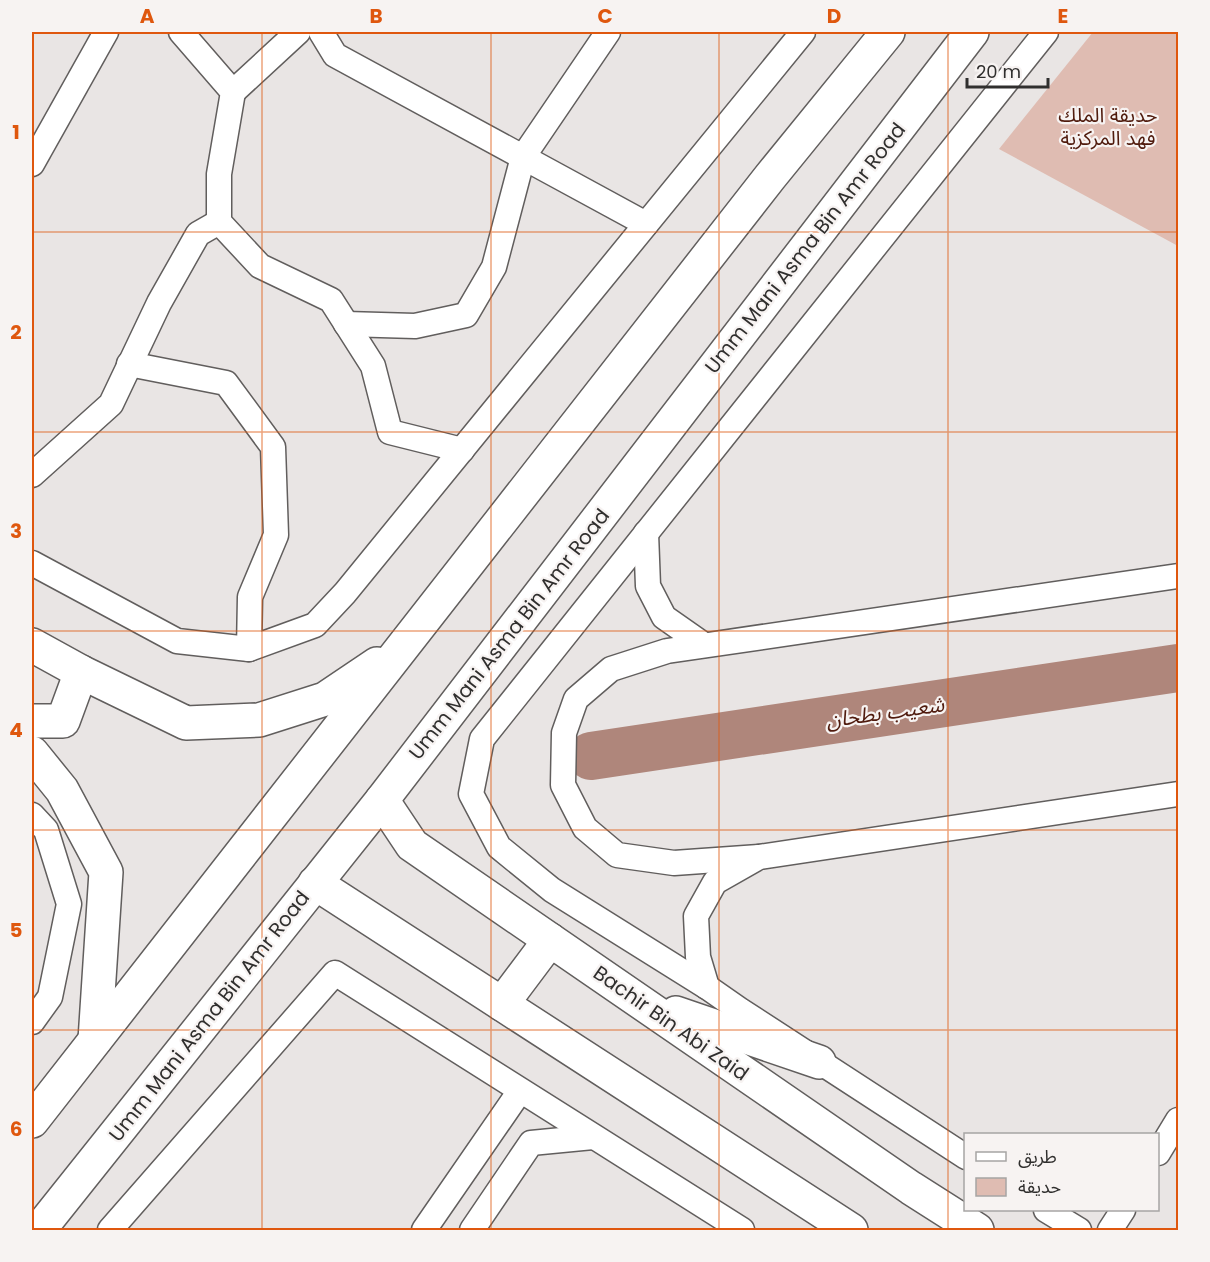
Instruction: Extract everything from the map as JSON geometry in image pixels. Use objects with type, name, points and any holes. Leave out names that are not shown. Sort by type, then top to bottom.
[{"type":"main road","points":[[32,1121],[770,177],[888,32]]},
{"type":"main road","name":"Umm Mani Asma Bin Amr Road","points":[[39,1230],[382,800],[972,32]]},
{"type":"main road","points":[[32,645],[81,672],[186,723],[259,720],[325,699],[400,649]]},
{"type":"main road","points":[[32,721],[63,722],[81,672]]},
{"type":"main road","points":[[32,753],[62,790],[106,872],[95,1040]]},
{"type":"main road","name":"Bachir Bin Abi Zaid","points":[[382,800],[411,844],[911,1188],[977,1230]]},
{"type":"main road","points":[[315,883],[851,1230]]},
{"type":"main road","points":[[502,1004],[550,940]]},
{"type":"main road","points":[[636,999],[819,1062]]},
{"type":"main road","points":[[32,1100],[71,1071]]},
{"type":"main road","points":[[49,1230],[64,1199]]},
{"type":"street","points":[[32,164],[106,32]]},
{"type":"street","points":[[181,32],[233,92]]},
{"type":"street","points":[[298,32],[233,92],[219,174],[219,222],[260,266],[331,300],[373,366],[390,432],[462,450]]},
{"type":"street","points":[[321,32],[335,55],[646,224]]},
{"type":"street","points":[[346,324],[415,326],[466,315],[494,267],[523,157],[608,32]]},
{"type":"street","points":[[32,563],[177,641],[249,649],[315,625],[345,593],[803,32]]},
{"type":"street","points":[[964,1156],[707,987],[552,890],[499,847],[471,794],[483,739],[1046,32]]},
{"type":"street","points":[[32,475],[111,404],[159,303],[198,234],[219,222]]},
{"type":"street","points":[[129,364],[226,383],[273,447],[276,535],[250,597],[249,649]]},
{"type":"street","points":[[646,533],[648,586],[664,617],[704,645]]},
{"type":"street","points":[[1179,576],[667,651],[611,669],[576,699],[564,733],[563,785],[585,828],[617,855],[674,863],[759,857],[1179,794]]},
{"type":"street","points":[[32,816],[46,830],[69,904],[50,997],[32,1022]]},
{"type":"street","points":[[707,987],[698,957],[696,916],[715,882],[759,857]]},
{"type":"street","points":[[110,1230],[335,973],[742,1230]]},
{"type":"street","points":[[424,1230],[520,1091]]},
{"type":"street","points":[[1159,1151],[1179,1119]]},
{"type":"street","points":[[472,1230],[531,1143],[593,1137]]},
{"type":"street","points":[[1049,1211],[1079,1230]]},
{"type":"street","points":[[1110,1230],[1122,1211]]},
{"type":"green space","name":"حدیقة الملك فهد المركزية","points":[[1093,32],[1178,32],[1178,246],[999,149]]},
{"type":"waterway","name":"شعيب بطحان","points":[[591,756],[1178,668]]}]
